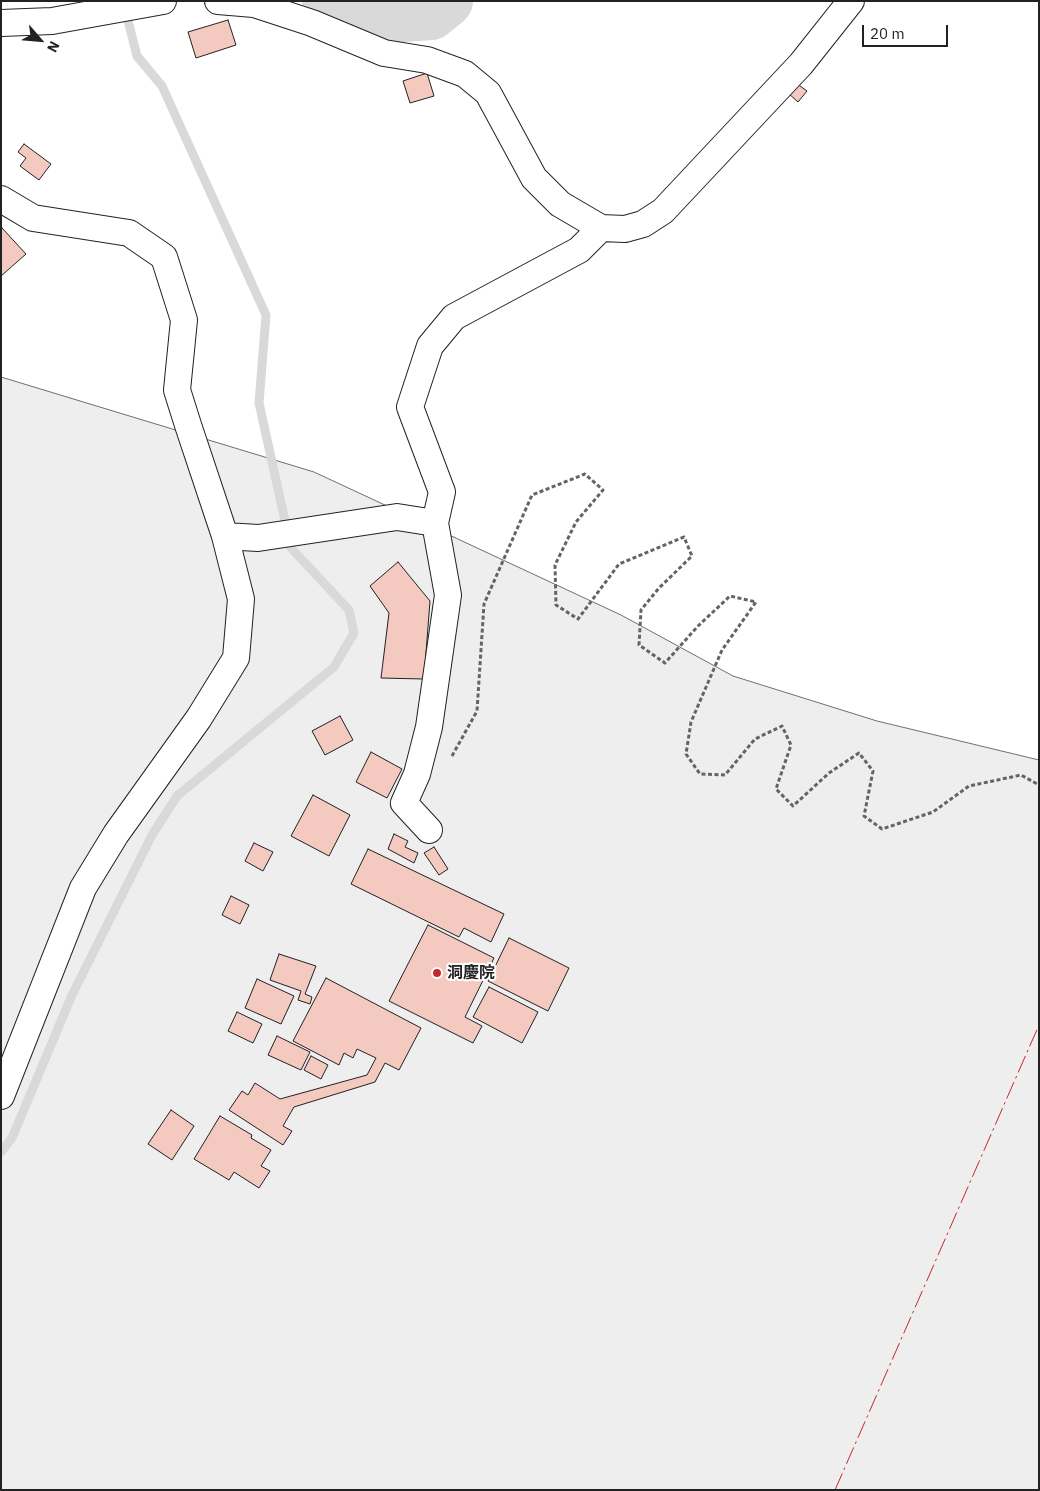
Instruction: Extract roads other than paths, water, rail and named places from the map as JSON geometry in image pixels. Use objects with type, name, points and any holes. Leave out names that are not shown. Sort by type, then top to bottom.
[{"type":"street","points":[[1,23],[52,21],[162,1]]},
{"type":"street","points":[[218,1],[254,4],[312,23],[384,53],[427,60],[465,74],[488,93],[534,178],[560,204],[601,228],[625,229],[643,224],[664,211],[801,64],[851,1]]},
{"type":"street","points":[[1,199],[33,218],[130,232],[164,257],[184,320],[177,390],[225,536],[241,600],[236,658],[199,718],[116,834],[83,888],[1,1096]]},
{"type":"street","points":[[429,830],[404,803],[417,774],[430,727],[448,595],[435,524],[442,492],[410,407],[430,346],[454,317],[579,250],[601,228]]},
{"type":"street","points":[[225,536],[258,538],[397,518],[435,524]]},
{"type":"waterway","points":[[328,1],[377,18],[431,14],[447,1]]},
{"type":"waterway","points":[[1,1152],[12,1138],[72,995],[152,835],[177,796],[334,667],[354,633],[349,610],[291,548],[259,403],[266,315],[162,86],[137,56],[125,9]]},
{"type":"place","name":"洞慶院","points":[[437,973]]}]
